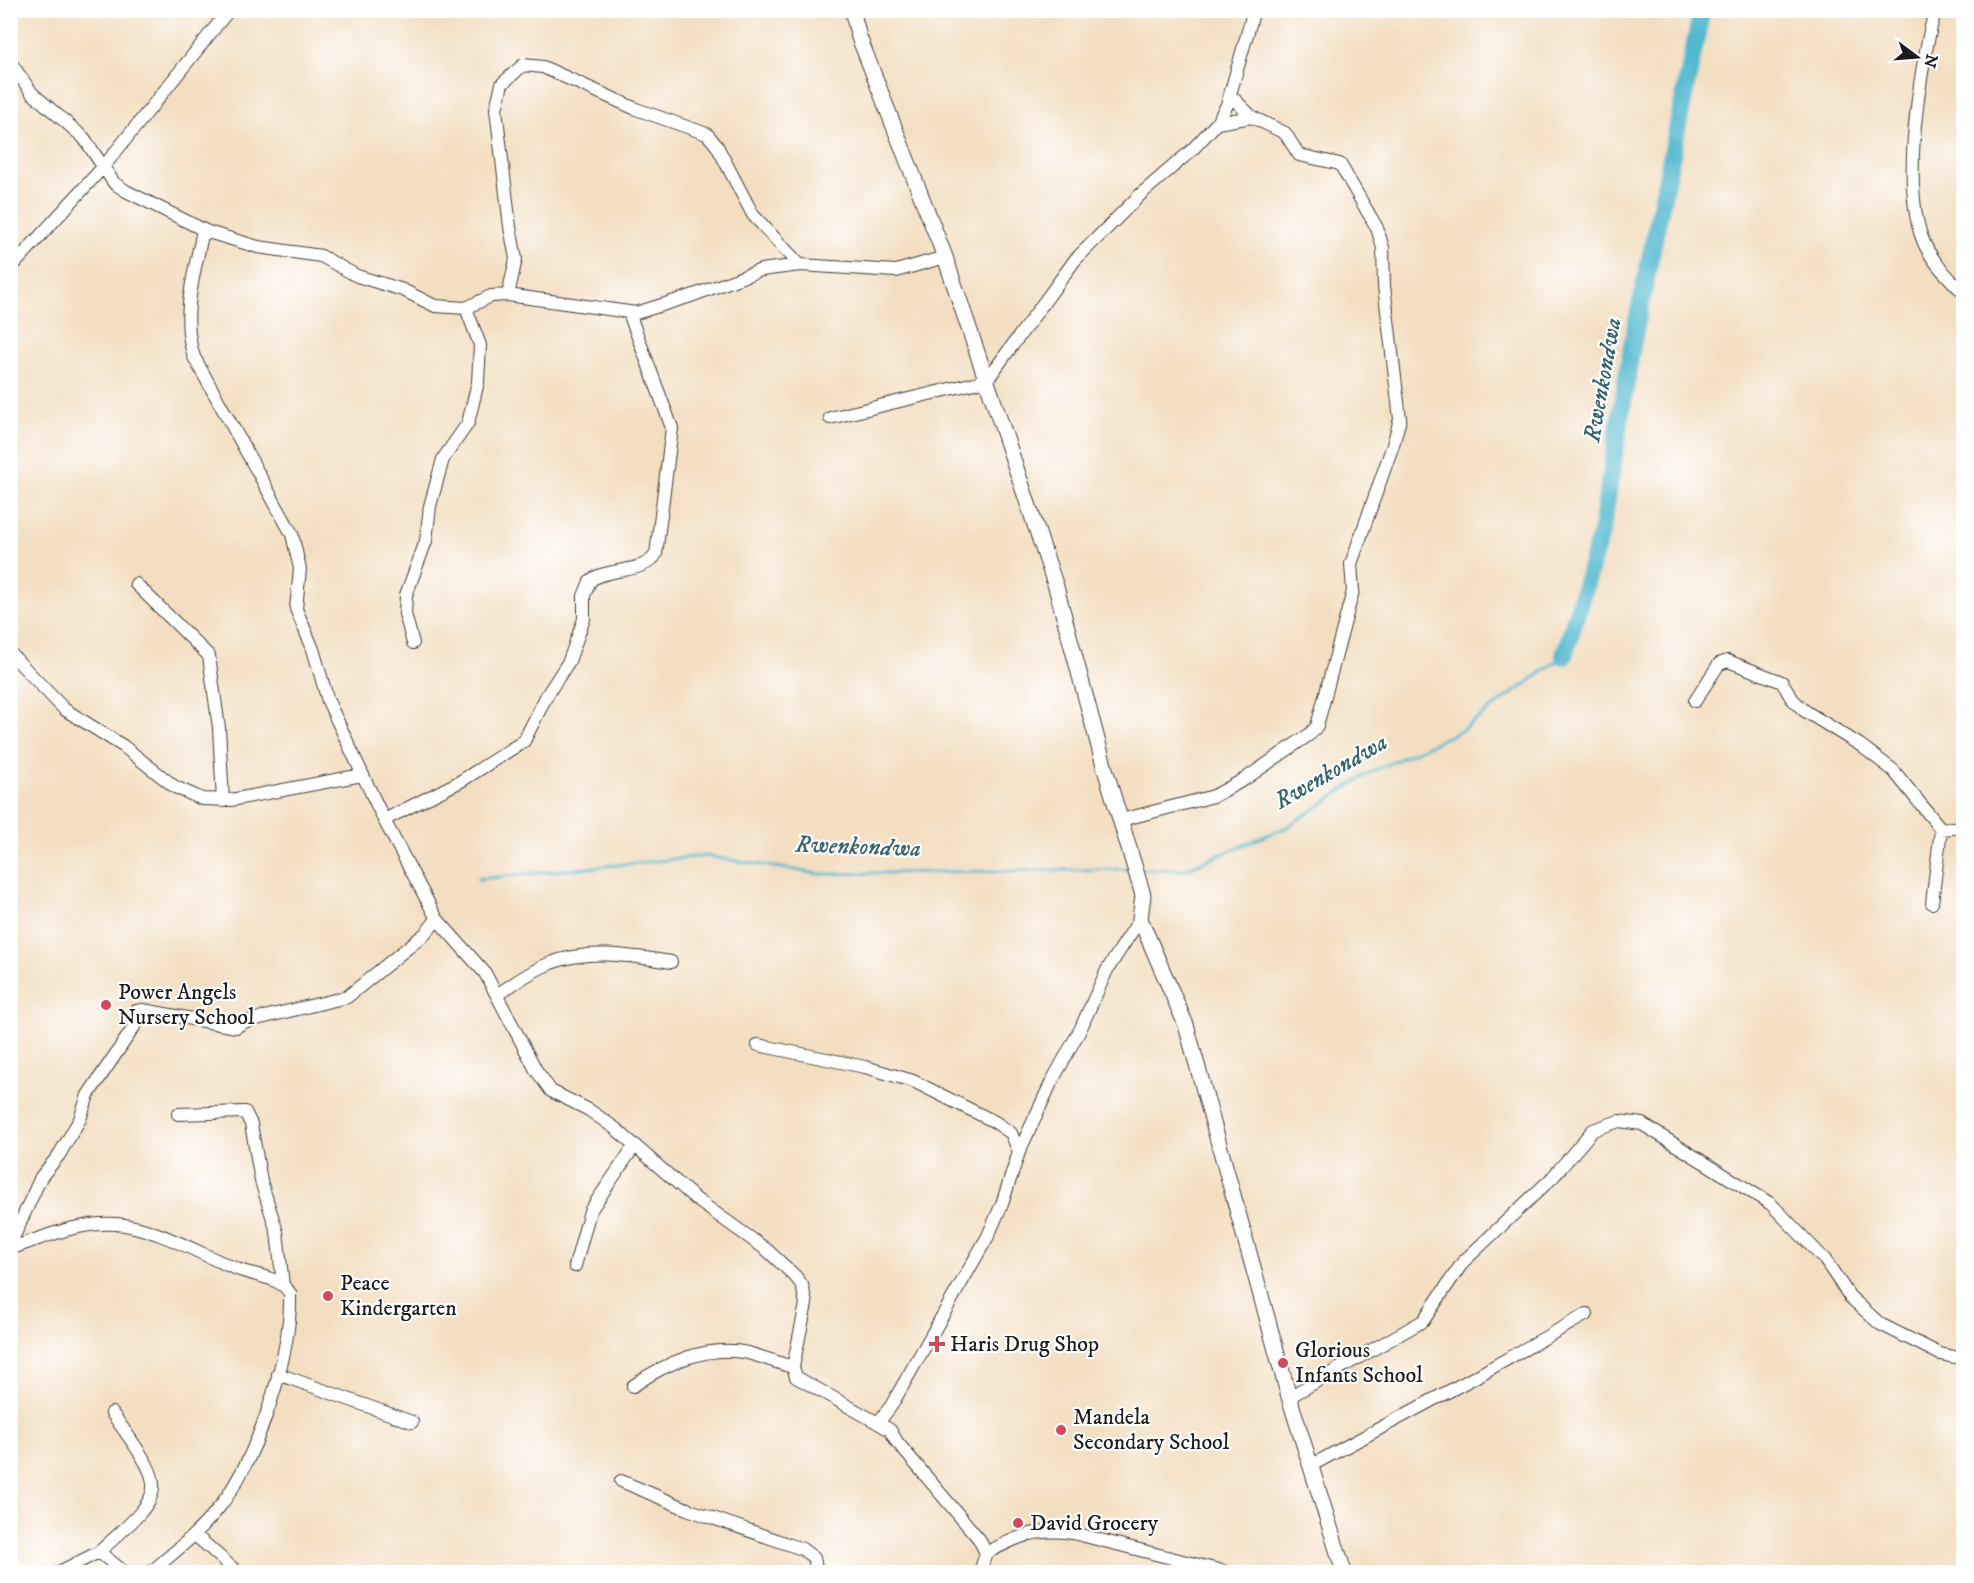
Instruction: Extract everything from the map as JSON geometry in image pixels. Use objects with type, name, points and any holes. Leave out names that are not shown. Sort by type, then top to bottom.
[{"type":"street","points":[[10,269],[105,165],[229,10]]},
{"type":"street","points":[[852,10],[860,37],[945,257],[1056,587],[1143,895],[1140,919],[1107,970],[1019,1152],[1002,1204],[988,1236],[891,1406],[878,1423]]},
{"type":"street","points":[[830,418],[987,380],[1075,260],[1141,194],[1192,150],[1217,123],[1230,95],[1254,10]]},
{"type":"street","points":[[1935,10],[1916,111],[1915,212],[1922,238],[1931,255],[1964,293]]},
{"type":"street","points":[[10,62],[32,93],[79,133],[120,187],[203,230],[243,244],[321,256],[357,276],[403,290],[425,303],[449,309],[466,308],[491,296],[508,295],[629,313],[645,311],[691,296],[746,273],[800,265],[896,271],[945,257]]},
{"type":"street","points":[[508,295],[516,260],[496,110],[502,84],[523,64],[543,67],[636,109],[707,134],[717,146],[753,215],[800,265]]},
{"type":"street","points":[[1121,820],[1223,792],[1310,734],[1317,726],[1353,591],[1351,564],[1400,419],[1384,286],[1384,256],[1377,228],[1340,164],[1299,155],[1285,133],[1252,117],[1230,95]]},
{"type":"street","points":[[1217,123],[1252,117]]},
{"type":"street","points":[[203,230],[188,310],[189,341],[199,366],[292,534],[300,569],[296,609],[313,649],[328,701],[384,820],[437,919],[485,973],[536,1070],[551,1091],[603,1118],[697,1200],[767,1250],[795,1276],[802,1285],[806,1304],[793,1367],[796,1377],[890,1430],[897,1442],[975,1533],[986,1553],[980,1572]]},
{"type":"street","points":[[413,643],[405,614],[406,595],[426,541],[430,506],[443,459],[468,423],[478,382],[480,345],[466,308]]},
{"type":"street","points":[[384,820],[452,786],[524,741],[547,695],[569,661],[584,619],[585,596],[590,581],[603,573],[644,564],[656,554],[672,428],[629,313]]},
{"type":"street","points":[[136,584],[209,656],[219,728],[223,801]]},
{"type":"street","points":[[10,653],[63,709],[123,746],[175,787],[202,798],[223,801],[362,775]]},
{"type":"street","points":[[1695,701],[1723,661],[1777,679],[1805,711],[1860,745],[1893,771],[1941,829],[1932,903]]},
{"type":"street","points":[[1941,829],[1964,827]]},
{"type":"street","points":[[10,1247],[41,1177],[59,1155],[80,1119],[88,1095],[134,1027],[132,1016],[136,1011],[143,1010],[236,1027],[244,1022],[330,1003],[347,997],[426,933],[437,919]]},
{"type":"street","points":[[1140,919],[1186,1025],[1289,1397],[1344,1572]]},
{"type":"street","points":[[498,994],[534,971],[563,959],[616,955],[671,962]]},
{"type":"street","points":[[758,1045],[865,1067],[913,1081],[995,1122],[1011,1133],[1019,1152]]},
{"type":"street","points":[[178,1114],[245,1112],[251,1124],[261,1181],[278,1232],[283,1285]]},
{"type":"street","points":[[1289,1397],[1423,1321],[1463,1262],[1552,1178],[1593,1130],[1619,1121],[1642,1124],[1771,1204],[1824,1260],[1850,1297],[1880,1324],[1940,1354],[1964,1359]]},
{"type":"street","points":[[575,1266],[590,1211],[635,1145]]},
{"type":"street","points":[[10,1247],[81,1227],[117,1224],[141,1229],[240,1270],[283,1285],[290,1293],[278,1374],[241,1474],[220,1507],[195,1535],[152,1572]]},
{"type":"street","points":[[1310,1466],[1477,1377],[1587,1314]]},
{"type":"street","points":[[633,1386],[676,1361],[716,1353],[747,1353],[793,1367]]},
{"type":"street","points":[[278,1374],[412,1422]]},
{"type":"street","points":[[59,1572],[99,1552],[143,1513],[153,1495],[154,1485],[149,1467],[112,1413]]},
{"type":"street","points":[[621,1481],[687,1509],[802,1549],[814,1558],[817,1572]]},
{"type":"street","points":[[986,1553],[1033,1531],[1050,1530],[1073,1533],[1226,1572]]},
{"type":"street","points":[[195,1535],[237,1572]]},
{"type":"street","points":[[99,1552],[124,1572]]},
{"type":"waterway","name":"Rwenkondwa","points":[[1564,656],[1602,529],[1633,340],[1702,10]]},
{"type":"waterway","name":"Rwenkondwa","points":[[1140,869],[1183,870],[1287,827],[1369,773],[1462,730],[1564,656]]},
{"type":"waterway","name":"Rwenkondwa","points":[[478,879],[705,856],[819,874],[1131,869]]},
{"type":"place","name":"Power Angels Nursery School","points":[[106,1005]]},
{"type":"place","name":"Peace Kindergarten","points":[[328,1296]]},
{"type":"place","name":"Haris Drug Shop","points":[[937,1344]]},
{"type":"place","name":"Glorious Infants School","points":[[1283,1363]]},
{"type":"place","name":"Mandela Secondary School","points":[[1061,1430]]},
{"type":"place","name":"David Grocery","points":[[1018,1523]]}]
